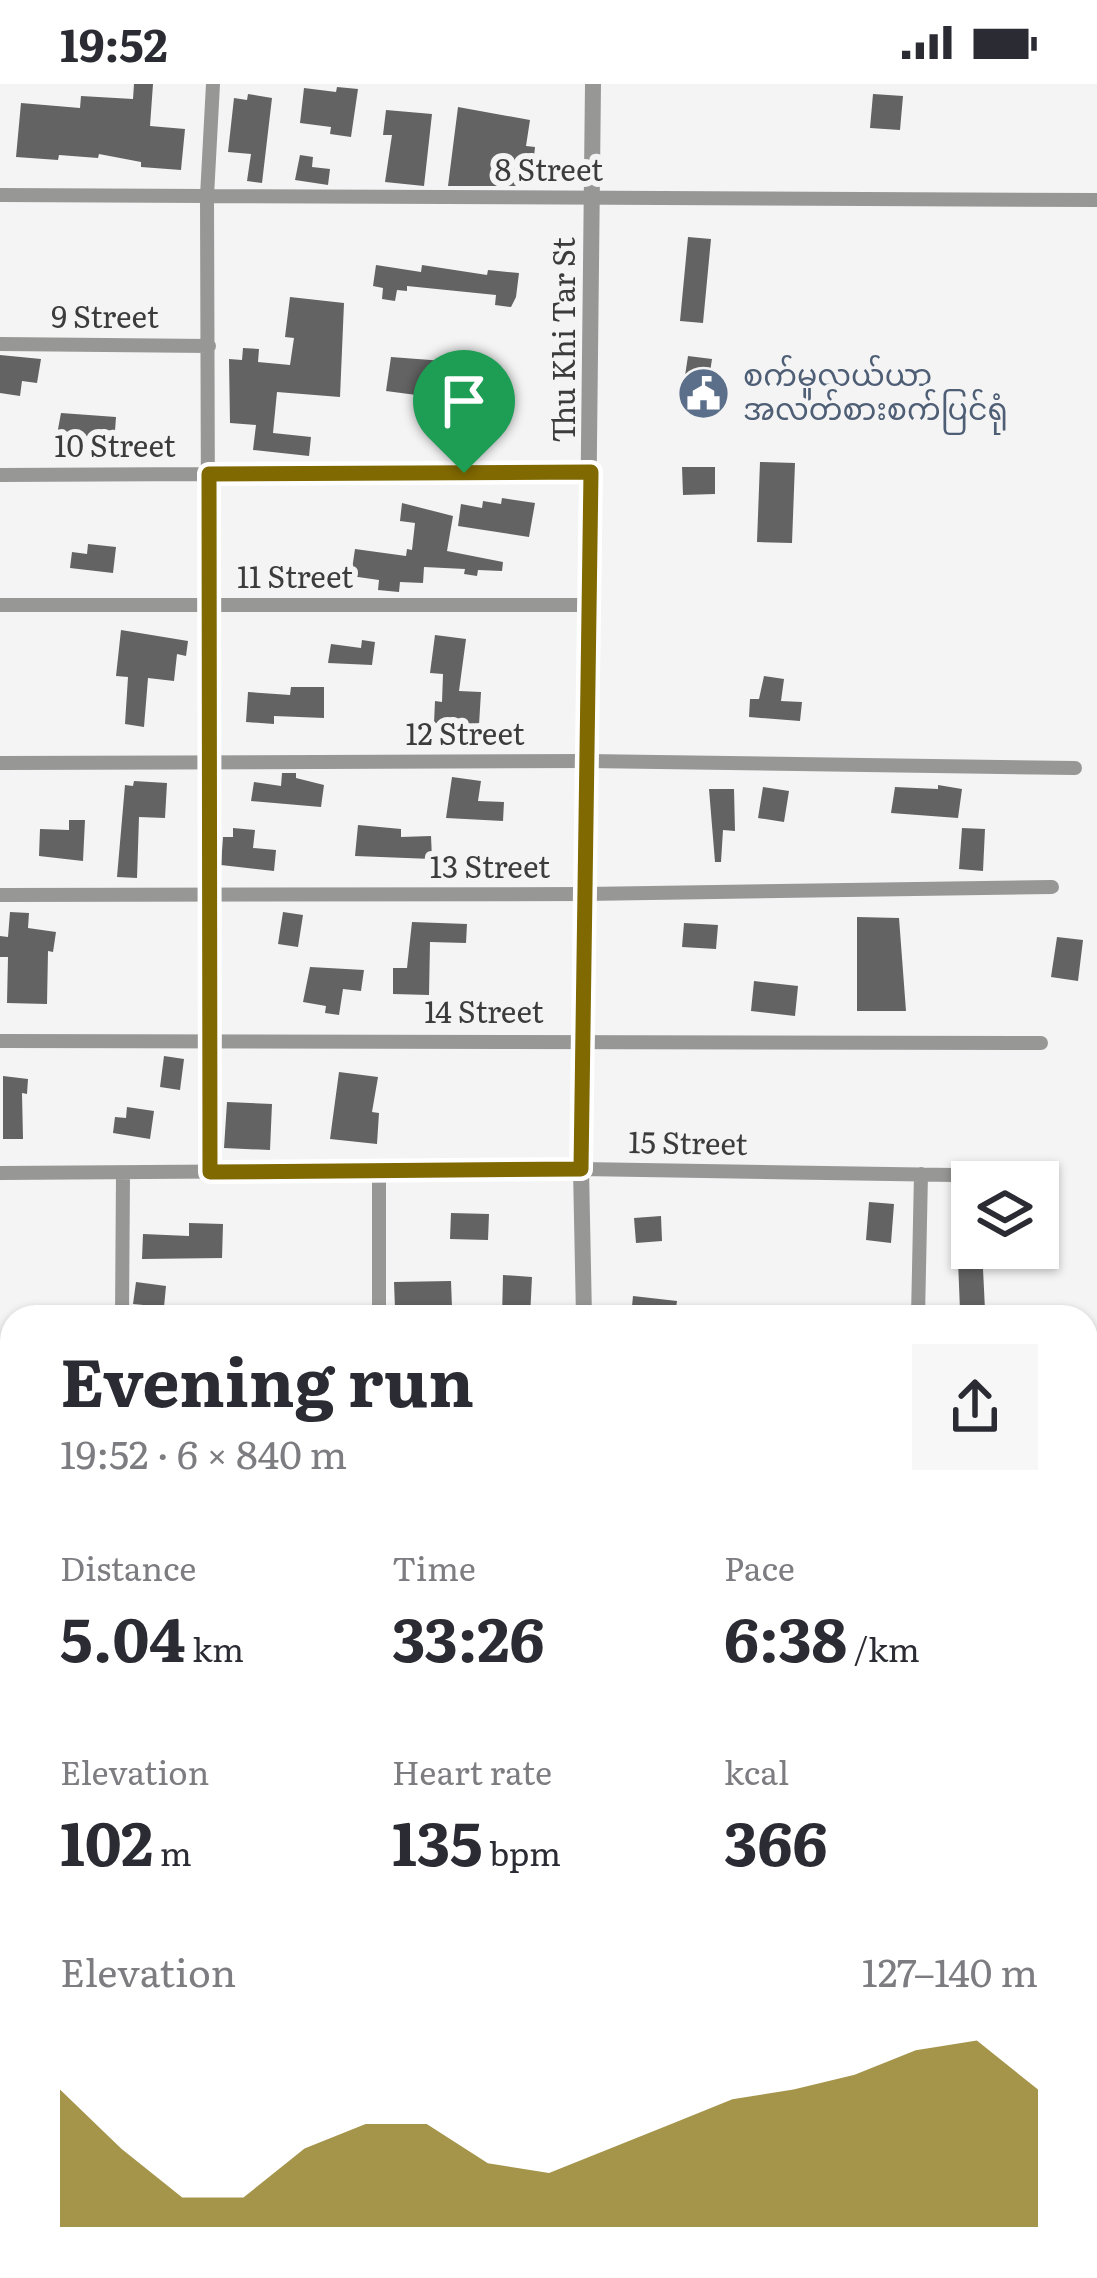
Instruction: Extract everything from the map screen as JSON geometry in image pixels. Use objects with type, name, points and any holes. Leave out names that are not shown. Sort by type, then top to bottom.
[{"type":"street","points":[[210,1172],[207,196],[213,84]]},
{"type":"street","name":"Thu Khi Tar St","points":[[584,1305],[581,1169],[593,84]]},
{"type":"street","name":"8 Street","points":[[0,195],[1097,200]]},
{"type":"street","name":"9 Street","points":[[0,344],[209,346]]},
{"type":"street","name":"10 Street","points":[[0,475],[591,472]]},
{"type":"street","name":"11 Street","points":[[0,605],[589,605]]},
{"type":"street","name":"12 Street","points":[[0,763],[587,761],[1075,768]]},
{"type":"street","name":"13 Street","points":[[0,896],[1052,887]]},
{"type":"street","name":"14 Street","points":[[0,1041],[1041,1043]]},
{"type":"street","name":"15 Street","points":[[0,1173],[581,1169],[951,1175]]},
{"type":"street","points":[[379,1305],[380,1172]]},
{"type":"street","points":[[122,1305],[123,1173]]},
{"type":"street","points":[[918,1305],[921,1174]]},
{"type":"building","points":[[134,84],[153,84],[150,126],[185,129],[181,170],[141,167],[141,162],[99,154],[98,158],[59,155],[58,160],[16,157],[21,103],[80,108],[81,96],[133,99]]},
{"type":"building","points":[[337,87],[358,89],[351,137],[330,134],[331,127],[300,123],[304,88],[336,92]]},
{"type":"building","points":[[248,94],[272,98],[262,183],[247,181],[251,154],[228,152],[234,98],[247,100]]},
{"type":"building","points":[[873,94],[903,96],[900,130],[870,128]]},
{"type":"building","points":[[458,107],[530,120],[526,146],[535,147],[531,186],[448,186]]},
{"type":"building","points":[[386,110],[432,114],[424,186],[385,182],[392,135],[383,135]]},
{"type":"building","points":[[300,155],[313,157],[312,167],[330,169],[328,185],[295,180]]},
{"type":"building","points":[[688,237],[711,239],[703,323],[680,321]]},
{"type":"building","points":[[376,265],[421,272],[422,265],[487,275],[488,270],[519,273],[516,297],[511,307],[495,305],[496,295],[407,286],[407,291],[397,290],[395,301],[382,299],[383,288],[373,286]]},
{"type":"building","points":[[290,297],[344,303],[340,397],[277,392],[273,433],[311,437],[309,456],[253,450],[256,425],[230,423],[229,359],[242,360],[243,348],[259,349],[258,362],[290,365],[294,338],[285,337]]},
{"type":"building","points":[[0,355],[41,359],[37,383],[22,381],[20,396],[0,393]]},
{"type":"building","points":[[688,356],[712,359],[707,392],[683,389]]},
{"type":"building","points":[[391,357],[457,362],[456,369],[507,378],[503,401],[498,400],[492,441],[464,437],[469,402],[386,391]]},
{"type":"building","points":[[61,413],[116,417],[114,445],[56,440]]},
{"type":"building","points":[[760,462],[795,463],[792,543],[757,542]]},
{"type":"building","points":[[682,467],[715,467],[715,494],[683,495]]},
{"type":"building","points":[[502,498],[535,503],[529,537],[458,526],[461,504],[482,508],[483,501],[501,504]]},
{"type":"building","points":[[402,503],[453,516],[447,551],[503,562],[502,571],[478,570],[477,576],[464,574],[465,569],[424,567],[423,583],[400,582],[399,592],[378,590],[379,580],[351,576],[355,549],[406,556],[407,549],[412,550],[415,523],[400,521]]},
{"type":"building","points":[[88,544],[116,547],[113,573],[70,568],[72,552],[87,554]]},
{"type":"building","points":[[121,630],[188,641],[186,656],[177,654],[174,681],[148,678],[144,727],[125,724],[128,677],[116,676]]},
{"type":"building","points":[[435,635],[466,639],[459,691],[481,692],[479,725],[434,723],[435,701],[442,702],[443,674],[430,673]]},
{"type":"building","points":[[362,640],[375,642],[372,665],[328,663],[331,644],[361,648]]},
{"type":"building","points":[[764,676],[784,679],[781,701],[802,702],[800,721],[749,717],[750,699],[759,699]]},
{"type":"building","points":[[291,687],[324,687],[324,718],[274,716],[274,724],[246,722],[248,692],[290,695]]},
{"type":"building","points":[[282,773],[296,773],[296,778],[324,785],[321,807],[251,801],[254,782],[281,786]]},
{"type":"building","points":[[452,777],[481,781],[478,801],[504,802],[503,821],[446,818]]},
{"type":"building","points":[[134,781],[167,783],[165,818],[139,817],[137,878],[117,877],[125,785],[133,786]]},
{"type":"building","points":[[938,785],[962,789],[958,818],[891,813],[895,787],[938,789]]},
{"type":"building","points":[[763,787],[789,791],[784,822],[758,818]]},
{"type":"building","points":[[709,789],[734,789],[735,831],[723,830],[721,862],[715,862]]},
{"type":"building","points":[[69,820],[85,820],[83,861],[39,856],[40,829],[69,830]]},
{"type":"building","points":[[358,825],[401,829],[401,837],[431,836],[432,859],[355,856]]},
{"type":"building","points":[[233,828],[255,830],[253,848],[276,850],[274,871],[221,865],[223,837],[233,837]]},
{"type":"building","points":[[962,828],[985,829],[983,871],[959,869]]},
{"type":"building","points":[[10,912],[29,913],[28,928],[56,932],[53,952],[48,951],[47,1004],[7,1003],[8,957],[0,957],[0,936],[8,937]]},
{"type":"building","points":[[283,912],[303,915],[298,947],[278,944]]},
{"type":"building","points":[[857,917],[899,918],[906,1011],[857,1011]]},
{"type":"building","points":[[412,922],[467,924],[466,943],[430,942],[429,995],[393,994],[393,968],[407,968]]},
{"type":"building","points":[[684,923],[718,925],[716,949],[682,947]]},
{"type":"building","points":[[1057,937],[1083,940],[1078,981],[1051,977]]},
{"type":"building","points":[[310,967],[364,970],[361,991],[343,989],[339,1015],[325,1013],[326,1006],[303,1002]]},
{"type":"building","points":[[754,981],[798,986],[795,1016],[751,1011]]},
{"type":"building","points":[[164,1056],[184,1059],[180,1090],[160,1087]]},
{"type":"building","points":[[339,1072],[378,1077],[372,1112],[379,1113],[377,1144],[330,1139]]},
{"type":"building","points":[[3,1076],[28,1079],[27,1094],[22,1093],[23,1139],[3,1139]]},
{"type":"building","points":[[227,1102],[272,1104],[270,1150],[224,1148]]},
{"type":"building","points":[[127,1107],[154,1111],[150,1139],[113,1133],[115,1117],[126,1118]]},
{"type":"building","points":[[869,1202],[894,1204],[891,1243],[866,1240]]},
{"type":"building","points":[[451,1213],[489,1214],[488,1240],[450,1239]]},
{"type":"building","points":[[661,1216],[662,1241],[636,1243],[634,1218]]},
{"type":"building","points":[[189,1223],[223,1224],[222,1258],[142,1259],[143,1234],[189,1236]]},
{"type":"building","points":[[958,1269],[983,1269],[985,1305],[960,1305]]},
{"type":"building","points":[[503,1275],[532,1277],[531,1305],[502,1305]]},
{"type":"building","points":[[451,1281],[452,1305],[395,1305],[394,1282]]},
{"type":"building","points":[[136,1282],[166,1286],[164,1305],[133,1304]]},
{"type":"building","points":[[633,1296],[677,1301],[676,1305],[632,1305]]},
{"type":"place","name":"စက်မှုလယ်ယာ အလတ်စားစက်ပြင်ရုံ","points":[[704,393]]},
{"type":"route","points":[[591,472],[581,1169],[210,1172],[209,474],[464,473],[591,472]]}]
